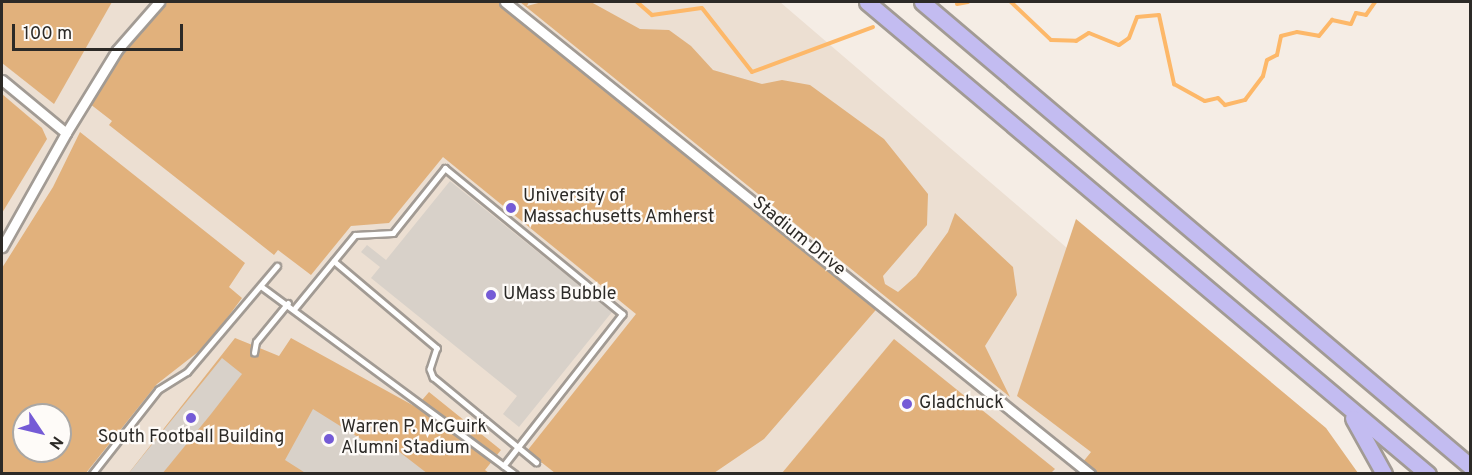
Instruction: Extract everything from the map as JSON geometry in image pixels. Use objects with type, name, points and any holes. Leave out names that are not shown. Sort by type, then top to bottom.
[{"type":"main road","points":[[867,2],[1428,474]]},
{"type":"main road","points":[[922,2],[1470,466]]},
{"type":"main road","points":[[1337,397],[1368,438],[1384,474]]},
{"type":"street","points":[[2,247],[66,133],[117,50],[159,2]]},
{"type":"street","name":"Stadium Drive","points":[[505,2],[1090,474]]},
{"type":"street","points":[[2,80],[66,133]]},
{"type":"lane","points":[[295,308],[355,235],[393,233],[445,168],[623,314],[504,466]]},
{"type":"lane","points":[[334,261],[437,348],[430,369],[433,377],[536,462]]},
{"type":"lane","points":[[92,474],[158,390],[187,372],[277,266]]},
{"type":"lane","points":[[261,286],[295,308],[515,474]]},
{"type":"lane","points":[[254,353],[256,342],[288,303]]},
{"type":"shaded area","name":"University of Massachusetts Amherst","points":[[2,2],[780,2],[1305,452],[1318,473],[2,473]]},
{"type":"shaded area","points":[[2,2],[112,2],[54,104],[2,63]]},
{"type":"shaded area","points":[[165,2],[504,2],[881,304],[764,439],[714,473],[555,473],[527,451],[636,314],[443,157],[389,223],[351,226],[311,275],[278,250],[274,255],[109,125],[112,121],[85,100]]},
{"type":"shaded area","points":[[520,2],[529,2],[527,6],[542,2],[591,2],[640,29],[669,30],[691,46],[713,70],[762,84],[782,80],[810,85],[884,139],[928,194],[927,225],[883,276],[885,284],[898,292],[916,276],[948,232],[955,213],[1013,267],[1017,295],[985,346],[1010,397]]},
{"type":"shaded area","points":[[2,94],[42,128],[47,139],[2,213]]},
{"type":"shaded area","points":[[80,132],[245,263],[229,287],[242,298],[207,345],[157,384],[86,473],[2,473],[2,268],[53,187]]},
{"type":"shaded area","points":[[1076,219],[1326,428],[1358,473],[1074,473],[1091,452],[1017,396]]},
{"type":"shaded area","points":[[235,338],[279,356],[291,338],[416,407],[429,392],[501,450],[485,470],[489,473],[128,474]]},
{"type":"shaded area","name":"Gladchuck","points":[[894,339],[1055,469],[1051,473],[782,473]]},
{"type":"building","name":"UMass Bubble","points":[[450,181],[612,312],[519,427],[503,414],[517,396],[371,278],[380,267],[361,252],[367,245],[386,260]]},
{"type":"building","name":"South Football Building","points":[[222,358],[242,374],[211,414],[162,474],[128,474]]},
{"type":"building","name":"Warren P. McGuirk Alumni Stadium","points":[[313,409],[377,449],[384,440],[428,474],[307,474],[285,460]]},
{"type":"waterway","points":[[637,2],[652,15],[702,8],[752,72],[873,27]]},
{"type":"waterway","points":[[957,4],[968,2]]},
{"type":"waterway","points":[[1011,2],[1051,40],[1076,41],[1089,33],[1119,45],[1129,38],[1137,17],[1159,15],[1174,84],[1205,101],[1218,98],[1225,105],[1245,100],[1263,76],[1267,60],[1277,55],[1281,36],[1297,32],[1319,36],[1332,20],[1351,24],[1356,13],[1366,15],[1375,2]]},
{"type":"place","name":"University of Massachusetts Amherst","points":[[511,208]]},
{"type":"place","name":"UMass Bubble","points":[[491,295]]},
{"type":"place","name":"Gladchuck","points":[[907,404]]},
{"type":"place","name":"South Football Building","points":[[191,418]]},
{"type":"place","name":"Warren P. McGuirk Alumni Stadium","points":[[329,439]]}]
